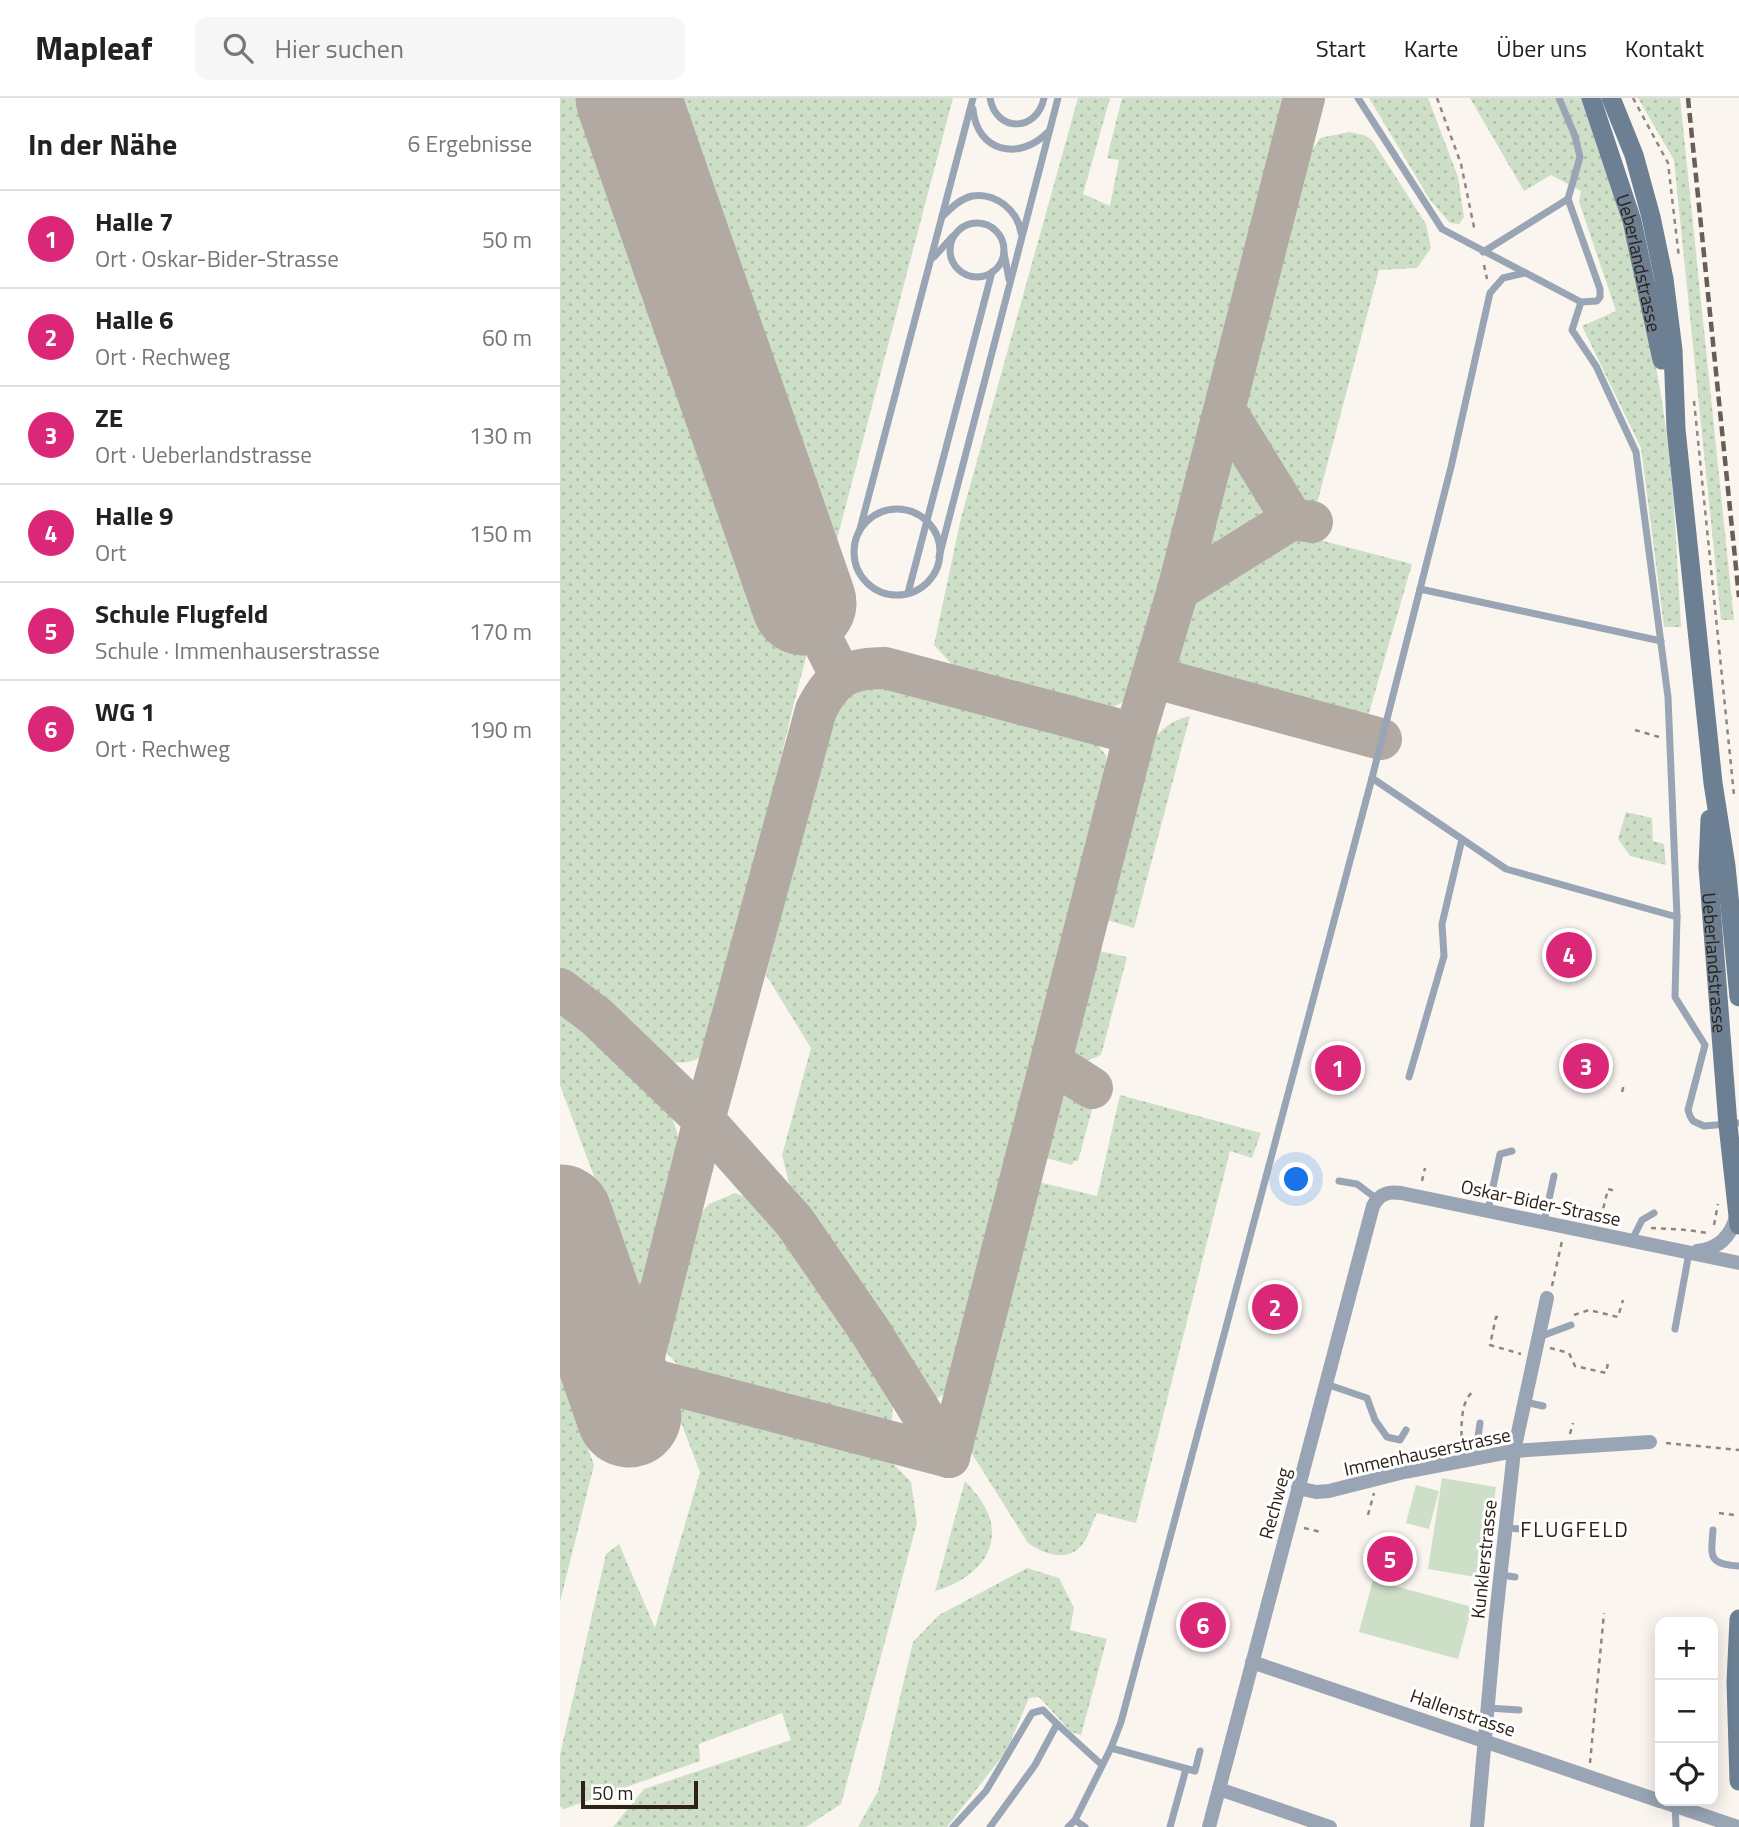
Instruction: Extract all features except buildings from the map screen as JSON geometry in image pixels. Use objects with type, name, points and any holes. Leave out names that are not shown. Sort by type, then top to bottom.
[{"type":"main road","name":"Ueberlandstrasse","points":[[1591,98],[1632,221],[1676,429]]},
{"type":"main road","name":"Ueberlandstrasse","points":[[1611,98],[1637,168],[1664,279],[1673,350],[1676,429],[1713,783],[1726,866],[1739,997]]},
{"type":"main road","name":"Ueberlandstrasse","points":[[1713,783],[1708,867],[1733,1124],[1738,1218]]},
{"type":"main road","points":[[1738,1768],[1736,1682],[1739,1619]]},
{"type":"street","name":"Oskar-Bider-Strasse","points":[[1381,1196],[1401,1193],[1739,1263]]},
{"type":"street","name":"Rechweg","points":[[1209,1827],[1373,1206],[1381,1196]]},
{"type":"street","name":"Oskar-Bider-Strasse","points":[[1689,1252],[1712,1248],[1723,1241],[1738,1218]]},
{"type":"street","name":"Kunklerstrasse","points":[[1477,1827],[1487,1708],[1508,1576],[1505,1528],[1514,1451],[1547,1298]]},
{"type":"street","name":"Immenhauserstrasse","points":[[1298,1488],[1316,1492],[1329,1491],[1479,1456],[1514,1451],[1650,1442]]},
{"type":"street","name":"Hallenstrasse","points":[[1252,1662],[1655,1799]]},
{"type":"street","points":[[1219,1788],[1330,1827]]},
{"type":"street","name":"Hallenstrasse","points":[[1677,1806],[1738,1827]]},
{"type":"lane","points":[[990,98],[996,115],[1010,123],[1020,124],[1029,121],[1053,98]]},
{"type":"lane","points":[[1041,108],[1044,98]]},
{"type":"lane","points":[[973,100],[860,529],[854,543],[854,557],[865,582],[877,591],[890,595],[917,590],[928,582],[936,570],[1058,98]]},
{"type":"lane","points":[[1358,98],[1442,229],[1581,302],[1597,301],[1600,289],[1568,199],[1580,157],[1575,136],[1559,98]]},
{"type":"lane","points":[[973,100],[974,122],[983,136],[995,146],[1012,150],[1027,147],[1040,141],[1050,130]]},
{"type":"lane","points":[[942,217],[954,204],[970,196],[984,196],[999,201],[1013,212],[1020,225],[1022,237]]},
{"type":"lane","points":[[1479,250],[1568,199]]},
{"type":"lane","points":[[930,263],[965,225],[984,223],[999,234],[1010,284]]},
{"type":"lane","points":[[953,237],[950,253],[957,267],[970,276],[992,272]]},
{"type":"lane","points":[[908,593],[992,272],[1002,261],[1004,252]]},
{"type":"lane","points":[[1068,1827],[1075,1820],[1121,1722],[1372,778],[1451,467],[1490,293],[1503,278],[1524,273]]},
{"type":"lane","points":[[1581,302],[1573,330],[1596,366],[1636,452],[1661,642],[1670,741],[1677,917],[1675,997],[1705,1045],[1689,1110],[1693,1121],[1704,1126],[1733,1124]]},
{"type":"lane","points":[[860,529],[870,518],[883,511],[898,509],[912,512],[927,522],[939,543],[939,557]]},
{"type":"lane","points":[[1420,589],[1661,642]]},
{"type":"lane","points":[[1372,778],[1506,869],[1677,917]]},
{"type":"lane","points":[[1409,1077],[1444,956],[1441,924],[1462,839]]},
{"type":"lane","points":[[1488,1211],[1500,1154],[1512,1151]]},
{"type":"lane","points":[[1544,1223],[1554,1176]]},
{"type":"lane","points":[[1339,1181],[1357,1184],[1381,1196]]},
{"type":"lane","points":[[1632,1241],[1642,1220],[1654,1213]]},
{"type":"lane","points":[[1675,1329],[1689,1252]]},
{"type":"lane","points":[[1536,1347],[1570,1321]]},
{"type":"lane","points":[[1325,1384],[1367,1398],[1375,1420],[1387,1437],[1401,1440],[1406,1430]]},
{"type":"lane","points":[[1524,1402],[1543,1406]]},
{"type":"lane","points":[[1479,1456],[1476,1444],[1480,1423]]},
{"type":"lane","points":[[1505,1528],[1521,1529]]},
{"type":"lane","points":[[1713,1530],[1714,1561],[1739,1566]]},
{"type":"lane","points":[[1487,1708],[1519,1710]]},
{"type":"lane","points":[[953,1827],[986,1791],[1032,1713],[1044,1710],[1102,1765]]},
{"type":"lane","points":[[990,1827],[1035,1765],[1057,1724]]},
{"type":"lane","points":[[1111,1748],[1195,1771],[1200,1751]]},
{"type":"lane","points":[[1170,1827],[1186,1769]]},
{"type":"lane","points":[[1667,1806],[1676,1827]]},
{"type":"lane","points":[[1075,1820],[1085,1827]]},
{"type":"path","points":[[1437,98],[1461,164],[1490,293]]},
{"type":"path","points":[[1633,98],[1668,163],[1679,262]]},
{"type":"path","points":[[1693,396],[1735,805]]},
{"type":"path","points":[[1635,730],[1670,741]]},
{"type":"path","points":[[1622,1093],[1624,1085]]},
{"type":"path","points":[[1421,1188],[1425,1168]]},
{"type":"path","points":[[1600,1225],[1608,1189],[1615,1191]]},
{"type":"path","points":[[1715,1224],[1718,1201]]},
{"type":"path","points":[[1547,1298],[1550,1295],[1565,1227]]},
{"type":"path","points":[[1651,1228],[1708,1234]]},
{"type":"path","points":[[1570,1321],[1589,1310],[1618,1317],[1623,1300]]},
{"type":"path","points":[[1498,1317],[1490,1345],[1536,1347],[1569,1353],[1575,1366],[1606,1373],[1608,1363]]},
{"type":"path","points":[[1464,1460],[1463,1416],[1467,1397],[1473,1392]]},
{"type":"path","points":[[1650,1442],[1739,1450]]},
{"type":"path","points":[[1368,1515],[1372,1502]]},
{"type":"path","points":[[1719,1513],[1734,1515]]},
{"type":"path","points":[[1296,1526],[1321,1532]]},
{"type":"path","points":[[1589,1777],[1604,1613]]},
{"type":"green space","points":[[560,98],[953,98],[795,699],[712,1044],[698,1059],[679,1063],[665,1060],[560,970]]},
{"type":"green space","points":[[1078,98],[1110,98],[1083,194],[1110,206],[1119,160],[1107,158],[1122,98],[1295,98],[1141,678],[1126,699],[1112,707],[1063,701],[976,679],[957,669],[934,645],[961,518]]},
{"type":"green space","points":[[1369,98],[1428,98],[1458,177],[1464,217],[1459,224],[1450,223],[1430,200]]},
{"type":"green space","points":[[1470,98],[1582,98],[1626,237],[1658,378],[1671,474],[1681,627],[1664,627],[1641,448],[1582,326],[1616,311],[1579,202],[1581,191],[1551,175],[1524,191]]},
{"type":"green space","points":[[1638,98],[1680,98],[1734,620],[1721,620],[1674,160]]},
{"type":"green space","points":[[1349,132],[1372,140],[1426,224],[1431,248],[1417,268],[1379,270],[1308,537],[1412,564],[1364,730],[1196,683],[1179,665],[1177,643],[1298,173],[1320,138]]},
{"type":"green space","points":[[893,681],[1089,735],[1106,755],[1108,793],[955,1386],[938,1398],[916,1390],[869,1311],[793,1198],[782,1155],[811,1048],[766,975],[826,720],[856,689]]},
{"type":"green space","points":[[1190,716],[1134,928],[1100,918],[1149,743],[1167,726]]},
{"type":"green space","points":[[1626,812],[1652,818],[1653,841],[1664,844],[1666,865],[1630,856],[1618,839]]},
{"type":"green space","points":[[1095,950],[1127,957],[1101,1055],[1084,1062],[1076,1058],[1069,1042]]},
{"type":"green space","points":[[560,1011],[598,1039],[666,1100],[677,1132],[681,1164],[648,1294],[640,1300],[560,1085]]},
{"type":"green space","points":[[1077,1086],[1092,1088],[1090,1093],[1096,1095],[1078,1161],[1074,1161],[1072,1165],[1046,1158],[1047,1154],[1041,1153],[1056,1105],[1061,1097]]},
{"type":"green space","points":[[1120,1095],[1261,1133],[1252,1158],[1230,1151],[1136,1523],[1097,1513],[1080,1547],[1067,1555],[1051,1554],[1028,1543],[969,1449],[1034,1181],[1097,1196]]},
{"type":"green space","points":[[735,1193],[762,1203],[825,1282],[893,1397],[892,1419],[879,1427],[689,1377],[666,1352],[663,1322],[694,1221],[709,1204]]},
{"type":"green space","points":[[560,1370],[594,1465],[560,1602]]},
{"type":"green space","points":[[684,1404],[883,1453],[911,1482],[917,1523],[841,1804],[806,1827],[613,1827],[644,1789],[791,1740],[782,1713],[699,1744],[700,1761],[564,1809],[560,1806],[560,1755],[606,1554],[619,1544],[655,1628],[700,1472],[679,1417]]},
{"type":"green space","points":[[1442,1478],[1496,1487],[1481,1578],[1428,1569]]},
{"type":"green space","points":[[965,1481],[987,1511],[991,1523],[990,1548],[977,1568],[958,1582],[935,1591]]},
{"type":"green space","points":[[1416,1485],[1439,1491],[1429,1529],[1406,1523]]},
{"type":"green space","points":[[1382,1557],[1400,1562],[1394,1584],[1376,1580]]},
{"type":"green space","points":[[1027,1568],[1059,1578],[1074,1608],[1070,1630],[1107,1639],[1081,1735],[1071,1732],[1039,1697],[1029,1698],[1007,1750],[947,1827],[858,1827],[878,1791],[913,1642],[939,1615]]},
{"type":"green space","points":[[1373,1580],[1472,1607],[1458,1659],[1359,1632]]},
{"type":"taxiway","points":[[949,1457],[1135,734],[1178,590],[1304,98]]},
{"type":"taxiway","points":[[1225,410],[1292,519],[1312,522]]},
{"type":"taxiway","points":[[1178,590],[1292,519]]},
{"type":"taxiway","points":[[804,603],[841,677]]},
{"type":"taxiway","points":[[629,1415],[704,1120],[816,710],[822,698],[836,682],[851,672],[885,668],[1135,734]]},
{"type":"taxiway","points":[[1152,677],[1381,739]]},
{"type":"taxiway","points":[[560,989],[597,1017],[704,1120],[794,1221],[870,1331],[949,1457]]},
{"type":"taxiway","points":[[1051,1062],[1092,1088]]},
{"type":"taxiway","points":[[639,1376],[949,1457]]},
{"type":"runway","points":[[628,98],[804,603]]},
{"type":"runway","points":[[560,1217],[629,1415]]},
{"type":"railway","points":[[1688,98],[1739,597]]},
{"type":"place","name":"Halle 9","points":[[1569,955]]},
{"type":"place","name":"ZE","points":[[1586,1066]]},
{"type":"place","name":"Halle 7","points":[[1338,1068]]},
{"type":"place","name":"Halle 6","points":[[1275,1307]]},
{"type":"place","name":"Schule Flugfeld","points":[[1390,1559]]},
{"type":"place","name":"WG 1","points":[[1203,1625]]},
{"type":"district","name":"FLUGFELD","points":[[1575,1529]]}]
